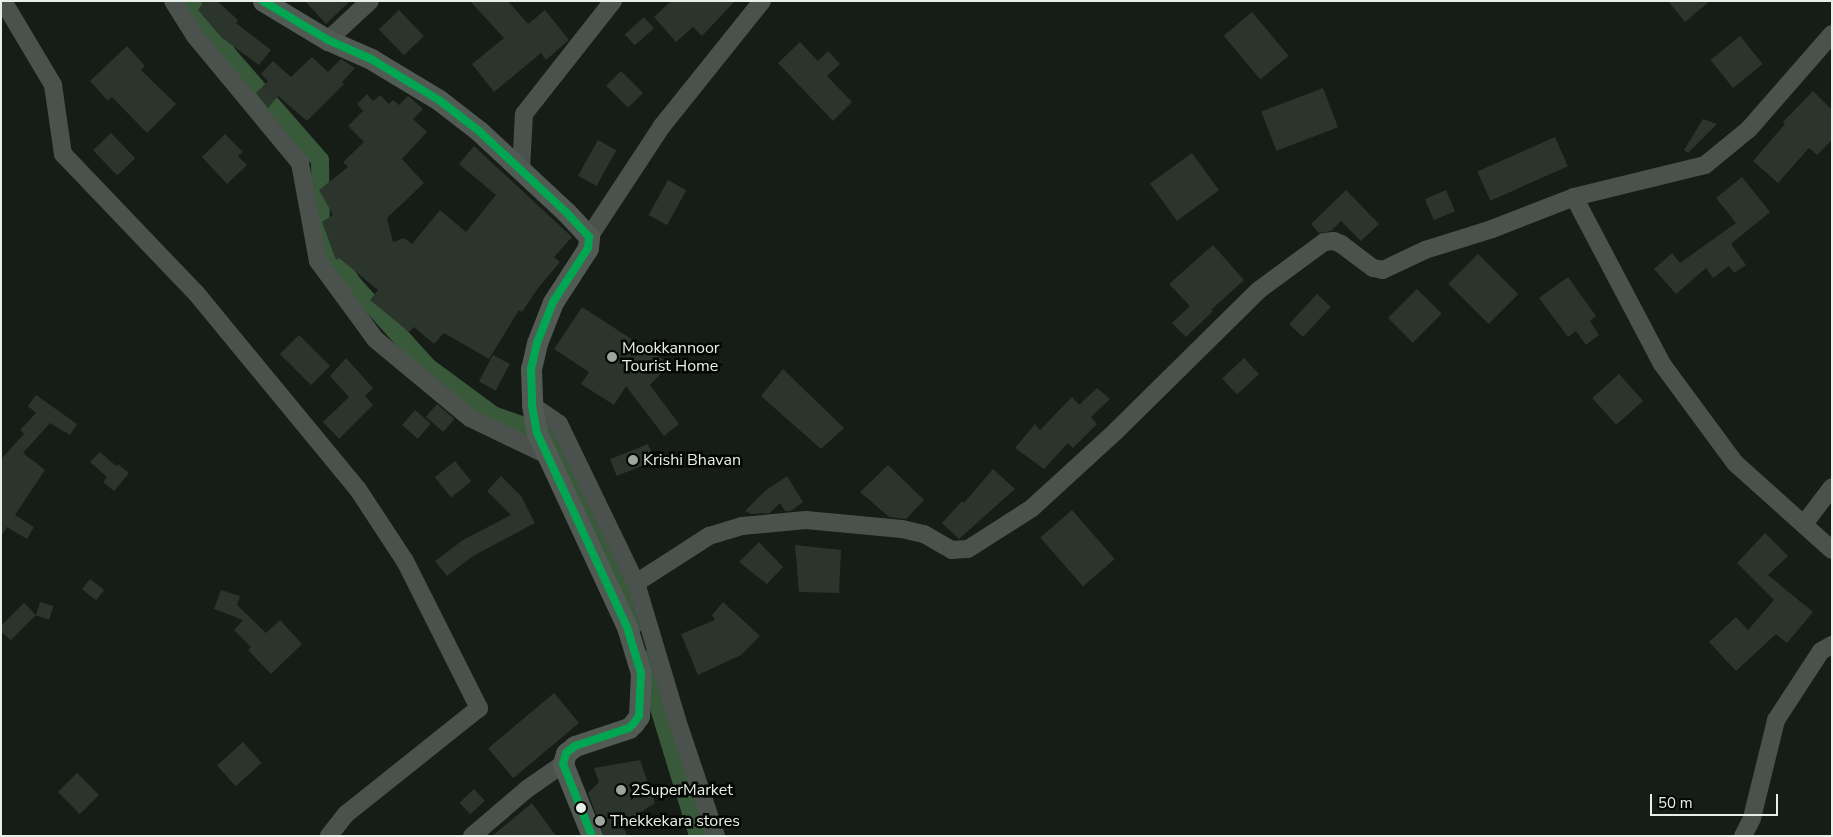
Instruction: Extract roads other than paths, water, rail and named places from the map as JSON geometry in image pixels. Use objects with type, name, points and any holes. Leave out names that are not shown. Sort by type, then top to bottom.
[{"type":"main road","points":[[263,1],[328,40],[371,59],[439,100],[480,131],[589,237],[588,248],[553,302],[537,343],[531,369],[532,405],[537,430],[545,454],[627,627],[641,673],[639,716],[629,728],[575,746],[566,753],[563,764],[592,836]]},
{"type":"street","points":[[3,1],[53,85],[63,154],[196,293],[357,488],[405,561],[479,708],[346,814],[328,836]]},
{"type":"street","points":[[173,1],[195,36],[215,57],[300,163],[318,261],[375,339],[470,418],[545,454]]},
{"type":"street","points":[[328,40],[370,1]]},
{"type":"street","points":[[521,169],[524,114],[613,1]]},
{"type":"street","points":[[589,237],[662,126],[762,1]]},
{"type":"street","points":[[636,583],[709,536],[742,526],[806,520],[892,528],[924,534],[952,550],[968,549],[1032,508],[1117,430],[1259,290],[1324,242],[1334,241],[1341,244],[1373,268],[1383,270],[1426,250],[1492,229],[1574,197],[1626,183],[1689,170],[1715,160],[1749,129],[1832,34]]},
{"type":"street","points":[[1574,197],[1662,364],[1734,463],[1832,550]]},
{"type":"street","points":[[532,405],[559,424],[636,583],[677,720],[716,836]]},
{"type":"street","points":[[1804,524],[1832,487]]},
{"type":"street","points":[[1743,836],[1752,818],[1776,720],[1821,651],[1832,645]]},
{"type":"street","points":[[472,836],[527,789],[563,764]]},
{"type":"waterway","points":[[190,1],[230,57],[320,160],[321,237],[353,284],[428,367],[493,415],[536,430]]},
{"type":"waterway","points":[[537,431],[554,437],[620,578],[634,625]]},
{"type":"waterway","points":[[644,659],[698,836]]},
{"type":"place","name":"Mookkannoor Tourist Home","points":[[612,357]]},
{"type":"place","name":"Krishi Bhavan","points":[[633,460]]},
{"type":"place","name":"2SuperMarket","points":[[621,790]]},
{"type":"place","name":"Thekkekara stores","points":[[600,821]]}]
